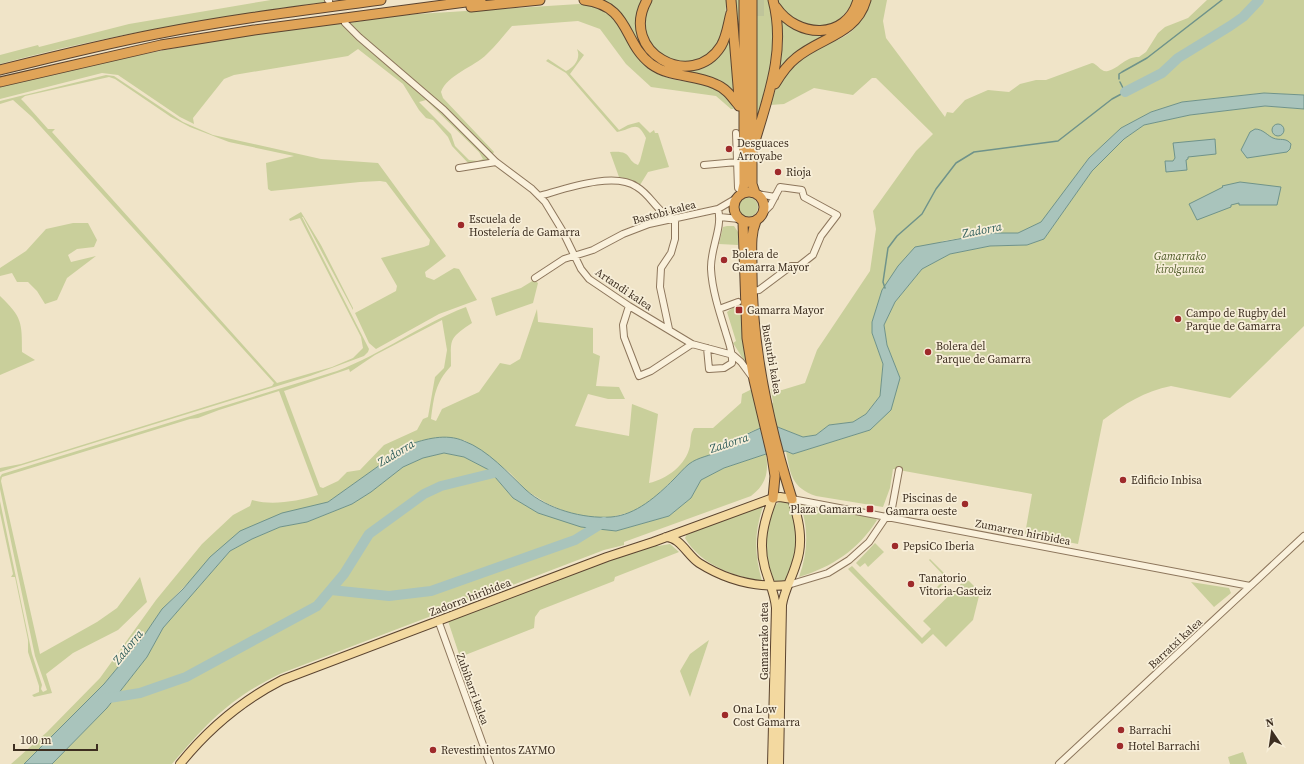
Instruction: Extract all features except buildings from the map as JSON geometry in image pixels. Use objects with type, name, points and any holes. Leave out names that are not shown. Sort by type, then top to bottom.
[{"type":"highway","points":[[0,70],[62,54],[158,34],[249,18],[381,0]]},
{"type":"highway","points":[[0,82],[161,45],[254,30],[481,0]]},
{"type":"highway","points":[[446,5],[461,8],[540,0]]},
{"type":"highway","points":[[584,0],[603,4],[616,14],[637,47],[650,63],[668,72],[715,83],[728,92],[739,106]]},
{"type":"highway","points":[[646,0],[640,19],[645,44],[656,57],[674,65],[700,63],[715,53],[724,39],[731,13]]},
{"type":"highway","points":[[731,0],[739,106],[743,125]]},
{"type":"highway","points":[[744,0],[744,184],[733,210],[741,220],[756,220],[763,213],[764,202],[756,193],[752,184],[752,0]]},
{"type":"highway","points":[[774,3],[781,15],[794,25],[808,30],[821,31],[828,30],[846,20],[854,9],[858,0]]},
{"type":"highway","points":[[771,90],[788,66],[797,57],[836,36],[852,25],[863,10],[866,0]]},
{"type":"highway","points":[[752,150],[771,90],[778,42],[774,3]]},
{"type":"highway","points":[[740,194],[749,192],[756,193]]},
{"type":"highway","name":"Busturbi kalea","points":[[741,220],[747,338],[754,380],[761,392]]},
{"type":"highway","name":"Busturbi kalea","points":[[756,220],[752,236],[755,340],[761,392],[776,456],[792,499]]},
{"type":"highway","name":"Busturbi kalea","points":[[773,498],[776,456]]},
{"type":"main road","name":"Zadorra hiribidea","points":[[180,764],[210,729],[248,698],[282,680],[607,557],[773,498],[780,497],[792,499]]},
{"type":"main road","name":"Gamarrako atea","points":[[772,764],[776,608],[771,586],[764,566],[761,546],[764,524],[773,498]]},
{"type":"main road","name":"Gamarrako atea","points":[[779,764],[782,605],[800,549],[799,524],[792,499]]},
{"type":"main road","points":[[681,546],[681,535],[683,531]]},
{"type":"main road","points":[[666,537],[673,538],[698,562],[725,576],[752,584],[771,586],[788,585]]},
{"type":"street","name":"Artandi kalea","points":[[345,22],[360,37],[444,110],[496,162],[546,202],[562,230],[581,269],[589,279],[629,306],[692,344],[733,355]]},
{"type":"street","points":[[736,133],[738,188],[740,194]]},
{"type":"street","points":[[459,168],[496,162]]},
{"type":"street","points":[[704,165],[737,162]]},
{"type":"street","points":[[539,196],[610,180],[628,182],[639,187],[664,215],[675,219],[675,240],[670,253],[661,268],[660,287],[669,329]]},
{"type":"street","points":[[754,291],[760,290],[791,266],[799,266],[813,255],[821,236],[837,215],[804,197],[802,190],[780,187],[775,197],[763,213]]},
{"type":"street","points":[[756,193],[775,197]]},
{"type":"street","name":"Bastobi kalea","points":[[535,278],[564,259],[593,250],[623,234],[649,224],[718,209],[740,194]]},
{"type":"street","points":[[707,348],[709,369],[724,368],[729,366],[732,362],[733,355],[719,309],[711,271],[711,256],[720,218],[718,209]]},
{"type":"street","points":[[720,218],[741,220]]},
{"type":"street","points":[[719,309],[738,302]]},
{"type":"street","points":[[629,306],[623,325],[624,337],[639,376],[651,371],[692,344]]},
{"type":"street","points":[[733,355],[741,362],[754,380]]},
{"type":"street","points":[[788,585],[828,573],[850,560],[869,542],[892,508],[899,470]]},
{"type":"street","name":"Zumarren hiribidea","points":[[792,499],[1250,586]]},
{"type":"street","name":"Barratxi kalea","points":[[1059,764],[1304,536]]},
{"type":"street","name":"Zubibarri kalea","points":[[438,620],[490,764]]},
{"type":"green space","points":[[271,0],[324,0],[326,2],[162,28],[81,44],[0,64],[0,55],[38,45],[39,47],[129,24]]},
{"type":"green space","points":[[599,0],[642,0],[638,18],[652,56],[699,67],[729,36],[736,97],[656,65]]},
{"type":"green space","points":[[651,0],[726,0],[723,32],[721,39],[714,50],[704,58],[693,62],[681,62],[669,59],[659,54],[650,46],[645,36],[644,24]]},
{"type":"green space","points":[[733,0],[740,0],[739,57]]},
{"type":"green space","points":[[756,0],[764,0],[764,16],[756,16]]},
{"type":"green space","points":[[764,0],[770,0],[776,53],[759,113],[757,113],[756,16],[764,16]]},
{"type":"green space","points":[[777,0],[854,0],[840,19],[826,26],[817,27],[801,24],[793,19],[786,14]]},
{"type":"green space","points":[[869,0],[887,0],[883,21],[886,38],[945,117],[947,112],[953,113],[965,100],[988,90],[1009,92],[1020,84],[1036,80],[1046,80],[1092,63],[1103,71],[1112,70],[1126,61],[1134,57],[1139,57],[1146,52],[1158,33],[1165,27],[1188,18],[1207,0],[1304,0],[1304,95],[1264,93],[1182,102],[1151,112],[1121,128],[1089,158],[1042,222],[1018,233],[991,233],[943,241],[898,266],[882,291],[872,322],[872,333],[883,364],[880,396],[866,414],[853,422],[829,425],[816,435],[803,437],[770,424],[750,432],[719,451],[689,464],[654,498],[638,510],[612,517],[593,518],[567,512],[548,504],[527,491],[510,473],[486,454],[464,440],[408,445],[328,502],[240,531],[162,609],[143,637],[104,684],[24,764],[11,764],[47,732],[100,678],[156,600],[202,544],[233,515],[250,506],[252,500],[276,503],[318,495],[279,391],[198,418],[190,419],[2,477],[1,481],[40,654],[97,622],[117,608],[140,577],[147,602],[118,630],[73,653],[46,674],[52,693],[34,697],[32,695],[39,692],[39,686],[28,652],[28,640],[15,577],[11,577],[13,574],[0,513],[0,501],[32,654],[42,685],[41,689],[43,692],[47,690],[35,656],[0,489],[0,477],[2,474],[337,371],[370,356],[449,314],[466,307],[472,323],[452,340],[451,366],[438,384],[434,397],[431,419],[436,421],[442,409],[479,392],[500,363],[510,365],[520,359],[537,309],[538,322],[593,328],[593,353],[600,356],[596,386],[619,387],[625,399],[608,399],[588,394],[575,426],[629,436],[632,404],[658,414],[649,483],[669,475],[680,465],[688,453],[691,434],[694,428],[713,428],[741,403],[742,394],[752,389],[756,410],[773,403],[771,389],[782,390],[805,383],[817,350],[870,271],[876,229],[873,211],[916,151],[933,134],[876,78],[872,78],[853,95],[814,88],[784,104],[770,105],[778,87],[789,71],[812,52],[850,33],[858,23]],"holes":[[[442,320],[447,350],[444,368],[435,377],[428,417],[423,419],[417,430],[384,445],[360,470],[347,472],[338,481],[323,488],[320,487],[284,391],[349,369],[350,372],[375,355]]]},
{"type":"green space","points":[[579,4],[591,6],[601,10],[616,21],[651,69],[672,79],[696,83],[718,90],[727,98],[734,109],[731,109],[716,96],[651,87],[626,64],[600,29],[578,21],[512,26],[482,59],[455,76],[444,86],[441,92],[443,98],[494,152],[492,155],[349,23],[401,15]]},
{"type":"green space","points":[[857,14],[780,70],[783,41],[781,20],[795,29],[811,34]]},
{"type":"green space","points":[[344,23],[470,139],[490,159],[489,161],[469,164],[452,146],[448,137],[433,120],[426,118],[419,110],[403,84],[358,49],[348,56],[234,75],[224,79],[193,118],[194,124],[180,117],[118,75],[102,73],[0,99],[0,87],[66,71],[165,50],[232,38]],"holes":[[[426,100],[479,152],[483,159],[478,161],[469,160],[455,146],[451,134],[419,102]]]},
{"type":"green space","points":[[577,49],[584,55],[570,74],[619,130],[628,125],[639,122],[650,133],[654,130],[655,133],[658,133],[669,167],[648,172],[640,185],[628,179],[619,177],[610,152],[623,152],[638,165],[646,138],[643,132],[637,127],[634,127],[617,132],[566,73],[546,61],[548,59],[566,71],[572,67],[578,59]]},
{"type":"green space","points":[[106,75],[114,76],[183,122],[213,135],[321,159],[378,163],[446,256],[425,272],[426,277],[434,280],[454,268],[459,269],[477,300],[439,314],[376,349],[369,343],[355,313],[396,291],[397,286],[381,258],[424,247],[429,245],[430,240],[386,182],[360,182],[271,191],[268,189],[266,163],[294,156],[229,142],[190,127],[171,117],[115,79],[109,77],[25,96],[21,99],[48,129],[55,129],[52,132],[277,383],[332,367],[353,358],[363,348],[361,337],[300,218],[290,221],[289,219],[301,212],[321,245],[353,308],[353,310],[302,217],[369,349],[364,356],[310,376],[0,472],[0,468],[21,464],[272,386],[274,383],[32,117],[13,100],[0,104],[0,101]]},
{"type":"green space","name":"Gamarrako kirolgunea","points":[[1265,106],[1304,109],[1304,326],[1230,398],[1171,386],[1152,391],[1135,399],[1103,420],[1078,544],[1025,534],[1032,494],[893,469],[890,488],[883,507],[816,496],[808,493],[797,484],[789,467],[786,451],[793,454],[870,430],[900,378],[887,345],[884,325],[895,302],[922,269],[950,254],[990,246],[1027,245],[1044,239],[1092,171],[1124,139],[1144,125],[1190,115]]},
{"type":"green space","points":[[744,197],[752,197],[758,203],[758,211],[752,217],[744,217],[738,211],[738,203]]},
{"type":"green space","points":[[73,223],[88,223],[97,240],[94,247],[77,249],[68,255],[71,262],[96,256],[67,278],[57,300],[45,304],[37,291],[28,282],[17,282],[12,273],[0,276],[0,268],[26,251],[46,229]]},
{"type":"green space","points":[[734,226],[738,232],[738,245],[719,244],[723,227]]},
{"type":"green space","points":[[534,280],[538,283],[533,303],[496,316],[491,298],[521,288]]},
{"type":"green space","points":[[0,296],[17,315],[22,334],[22,352],[35,360],[0,375]]},
{"type":"green space","points":[[741,302],[741,320],[747,365],[733,343],[736,341],[727,312]]},
{"type":"green space","points":[[444,453],[464,457],[489,470],[513,498],[538,513],[616,531],[669,516],[691,498],[701,480],[724,468],[766,454],[767,472],[763,483],[751,496],[624,542],[624,545],[604,550],[282,673],[264,682],[234,701],[197,735],[172,764],[52,764],[107,708],[147,657],[163,628],[230,551],[252,539],[280,527],[307,522],[352,504],[371,492],[403,467],[423,458]]},
{"type":"green space","points":[[785,501],[790,505],[793,512],[796,545],[788,576],[783,582],[776,582],[771,575],[768,565],[766,539],[767,526],[771,514],[775,505]]},
{"type":"green space","points":[[764,504],[758,523],[756,542],[759,571],[762,581],[740,576],[719,568],[700,555],[685,538],[688,532]]},
{"type":"green space","points":[[800,504],[874,518],[877,520],[870,531],[853,549],[822,568],[799,577],[806,550],[805,522]]},
{"type":"green space","points":[[875,543],[884,552],[868,567],[865,563],[860,567],[856,563]]},
{"type":"green space","points":[[657,544],[658,546],[670,544],[679,552],[615,577],[614,581],[540,610],[535,617],[534,628],[460,657],[448,621],[614,558]]},
{"type":"green space","points":[[930,559],[949,578],[935,592],[934,590],[946,578],[929,560]]},
{"type":"green space","points":[[852,566],[922,638],[931,629],[923,621],[965,580],[969,581],[980,592],[973,620],[946,647],[933,634],[922,644],[848,569]]},
{"type":"green space","points":[[1191,582],[1229,588],[1231,593],[1214,607]]},
{"type":"green space","points":[[709,640],[690,697],[680,671],[690,654]]},
{"type":"green space","points":[[1243,752],[1247,764],[1230,764],[1228,757]]},
{"type":"water","points":[[1264,93],[1304,95],[1304,109],[1265,106],[1190,115],[1144,125],[1124,139],[1092,171],[1044,239],[1027,245],[990,246],[950,254],[922,269],[895,302],[884,325],[887,345],[900,378],[891,410],[870,430],[793,454],[786,451],[766,454],[724,468],[701,480],[691,498],[669,516],[616,531],[581,527],[538,513],[513,498],[489,470],[464,457],[444,453],[423,458],[403,467],[371,492],[352,504],[307,522],[280,527],[252,539],[230,551],[163,628],[147,657],[107,708],[52,764],[24,764],[104,684],[143,637],[162,609],[183,589],[210,557],[240,531],[282,513],[328,502],[408,445],[428,439],[450,437],[473,445],[497,462],[526,490],[544,503],[577,514],[611,517],[629,513],[646,504],[689,464],[700,458],[720,451],[743,436],[770,424],[803,437],[816,435],[829,425],[853,422],[866,414],[880,396],[883,364],[872,333],[872,322],[882,290],[898,266],[915,247],[991,233],[1018,233],[1041,222],[1089,158],[1121,128],[1151,112],[1182,102]]},
{"type":"water","points":[[1276,124],[1280,124],[1284,130],[1280,136],[1276,136],[1272,132],[1272,128]]},
{"type":"water","points":[[1255,129],[1263,131],[1273,138],[1289,142],[1291,144],[1290,149],[1287,152],[1247,158],[1241,150],[1250,132]]},
{"type":"water","points":[[1215,139],[1216,154],[1188,157],[1186,160],[1187,170],[1166,172],[1165,161],[1173,161],[1175,158],[1173,143]]},
{"type":"water","points":[[1240,182],[1281,187],[1277,205],[1239,205],[1239,203],[1197,220],[1189,204],[1223,187],[1222,186]]},
{"type":"waterway","points":[[1119,79],[1119,74],[1147,58],[1222,0]]},
{"type":"waterway","points":[[1125,92],[1162,73],[1178,58],[1243,17],[1259,0]]},
{"type":"waterway","points":[[885,288],[883,282],[888,248],[897,236],[922,214],[936,189],[956,163],[974,152],[1058,141],[1112,99],[1125,92],[1120,82]]},
{"type":"waterway","points":[[103,699],[140,693],[186,677],[317,606],[344,574],[369,534],[424,494],[441,486],[498,472]]},
{"type":"waterway","points":[[331,590],[389,596],[431,591],[575,540],[604,522]]},
{"type":"place","name":"Desguaces Arroyabe","points":[[729,149]]},
{"type":"place","name":"Rioja","points":[[778,172]]},
{"type":"place","name":"Escuela de Hostelería de Gamarra","points":[[461,225]]},
{"type":"place","name":"Bolera de Gamarra Mayor","points":[[724,260]]},
{"type":"place","name":"Gamarra Mayor","points":[[739,310]]},
{"type":"place","name":"Campo de Rugby del Parque de Gamarra","points":[[1178,319]]},
{"type":"place","name":"Bolera del Parque de Gamarra","points":[[928,352]]},
{"type":"place","name":"Edificio Inbisa","points":[[1123,480]]},
{"type":"place","name":"Piscinas de Gamarra oeste","points":[[965,504]]},
{"type":"place","name":"Plaza Gamarra","points":[[870,509]]},
{"type":"place","name":"PepsiCo Iberia","points":[[895,546]]},
{"type":"place","name":"Tanatorio Vitoria-Gasteiz","points":[[911,584]]},
{"type":"place","name":"Ona Low Cost Gamarra","points":[[725,715]]},
{"type":"place","name":"Barrachi","points":[[1121,730]]},
{"type":"place","name":"Hotel Barrachi","points":[[1120,746]]},
{"type":"place","name":"Revestimientos ZAYMO","points":[[433,750]]},
{"type":"water label","name":"Zadorra","points":[[982,230]]},
{"type":"water label","name":"Zadorra","points":[[729,443]]},
{"type":"water label","name":"Zadorra","points":[[396,453]]},
{"type":"water label","name":"Zadorra","points":[[128,647]]}]
